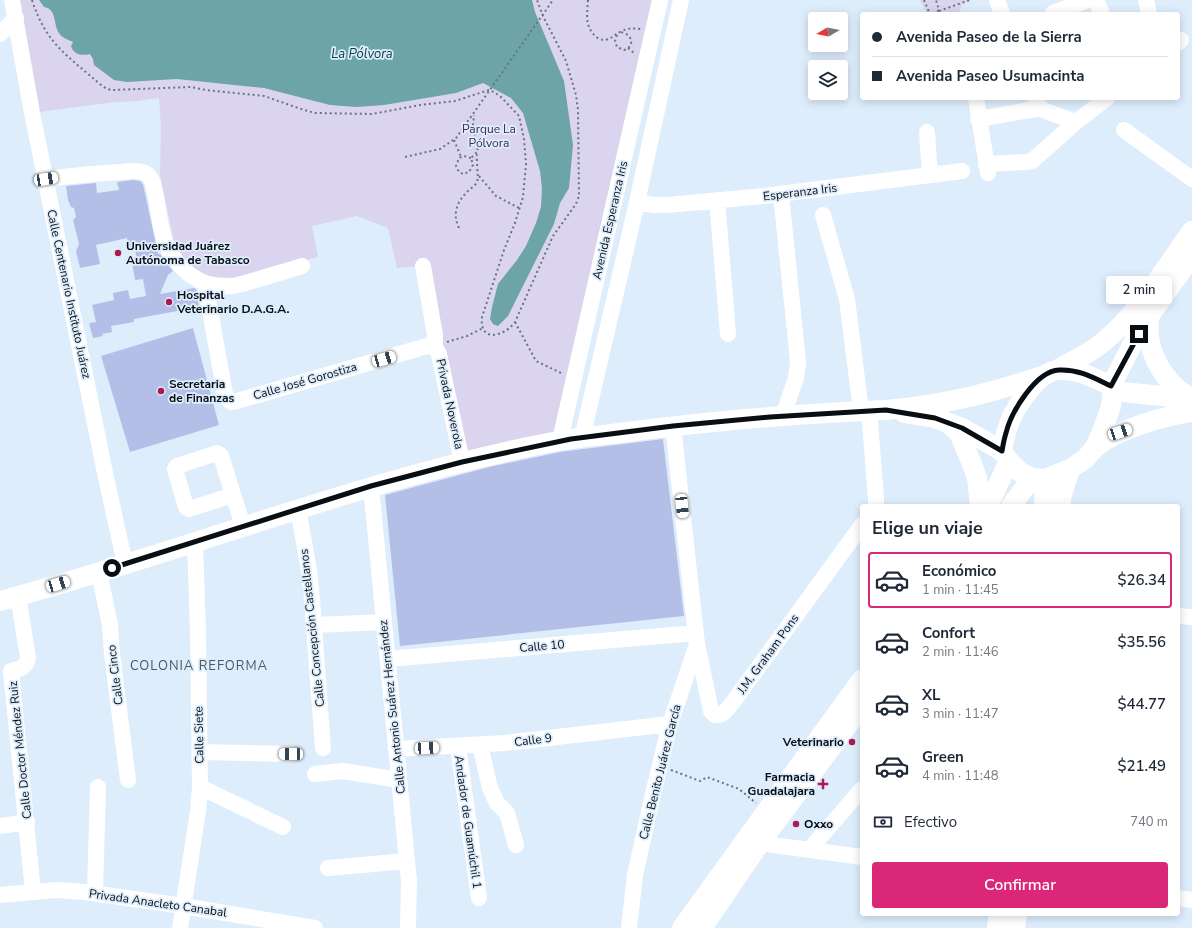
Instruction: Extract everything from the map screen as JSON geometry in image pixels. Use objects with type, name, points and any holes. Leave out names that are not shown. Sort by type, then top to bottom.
[{"type":"main road","points":[[9,599],[371,486],[462,462],[560,440],[673,426],[925,405],[1017,385],[1050,373],[1091,351],[1122,325],[1192,231]]},
{"type":"main road","points":[[1094,449],[1111,406],[1112,388],[1134,343],[1150,315],[1192,256]]},
{"type":"main road","points":[[1150,315],[1148,332],[1154,357],[1171,383],[1192,399]]},
{"type":"main road","points":[[989,504],[1006,456],[1006,432],[1012,417],[1024,396],[1050,373],[1074,370],[1084,373],[1112,388],[1192,399]]},
{"type":"main road","points":[[872,410],[935,418],[962,428],[1006,456],[1020,472],[1039,478]]},
{"type":"main road","points":[[1013,504],[1039,478],[1070,469],[1085,459],[1101,442],[1120,432],[1151,422],[1192,412]]},
{"type":"main road","points":[[946,422],[959,433],[972,464],[977,478],[980,504]]},
{"type":"main road","points":[[1060,504],[1070,469]]},
{"type":"main road","points":[[1039,478],[1044,504]]},
{"type":"main road","points":[[709,925],[753,842],[766,811],[860,682]]},
{"type":"main road","points":[[682,928],[860,708]]},
{"type":"main road","points":[[997,928],[999,916]]},
{"type":"main road","points":[[1015,928],[1017,916]]},
{"type":"street","name":"Calle Centenario Instituto Juárez","points":[[12,0],[32,113],[105,473],[125,564]]},
{"type":"street","name":"Avenida Esperanza Iris","points":[[560,440],[660,0]]},
{"type":"street","name":"Avenida Esperanza Iris","points":[[582,438],[637,202],[681,0]]},
{"type":"street","points":[[997,0],[1001,12]]},
{"type":"street","points":[[1052,9],[1087,0]]},
{"type":"street","points":[[1096,0],[1101,12]]},
{"type":"street","points":[[1146,0],[1149,12]]},
{"type":"street","points":[[0,34],[16,18]]},
{"type":"street","points":[[653,28],[674,30]]},
{"type":"street","points":[[976,100],[987,169],[1032,161],[1076,122],[1089,104],[1101,100]]},
{"type":"street","points":[[978,119],[1038,103],[1047,112],[1076,122]]},
{"type":"street","points":[[1124,130],[1192,179]]},
{"type":"street","points":[[927,132],[930,175]]},
{"type":"street","name":"Esperanza Iris","points":[[637,202],[658,206],[781,194],[962,170]]},
{"type":"street","points":[[46,179],[97,173],[134,171],[145,173],[153,183],[164,236],[173,258],[191,276],[205,283],[222,287],[234,286],[302,266]]},
{"type":"street","points":[[781,194],[798,362],[794,387],[784,416]]},
{"type":"street","points":[[717,200],[728,334]]},
{"type":"street","points":[[823,215],[847,299],[872,410],[876,504]]},
{"type":"street","name":"Privada Noverola","points":[[423,266],[436,334],[435,347],[439,354],[462,462]]},
{"type":"street","name":"Calle José Gorostiza","points":[[205,283],[225,394],[229,401],[237,401],[428,346],[435,347]]},
{"type":"street","name":"Calle Benito Juárez García","points":[[629,928],[636,875],[660,767],[670,724],[696,638],[673,426]]},
{"type":"street","name":"Calle Antonio Suárez Hernández","points":[[371,486],[409,881],[408,928]]},
{"type":"street","points":[[234,495],[243,526]]},
{"type":"street","name":"Calle Concepción Castellanos","points":[[298,509],[315,624],[323,748]]},
{"type":"street","name":"J.M. Graham Pons","points":[[696,638],[711,711],[715,715],[720,715],[726,711],[733,702],[860,529]]},
{"type":"street","name":"Calle Siete","points":[[180,928],[198,811],[200,786],[195,542]]},
{"type":"street","name":"Calle Cinco","points":[[99,572],[110,625],[112,654],[128,780]]},
{"type":"street","name":"Calle Doctor Méndez Ruiz","points":[[9,599],[28,658],[27,664],[24,668],[11,671],[33,892]]},
{"type":"street","points":[[1180,616],[1192,618]]},
{"type":"street","points":[[315,624],[383,622]]},
{"type":"street","name":"Calle 10","points":[[388,659],[696,638]]},
{"type":"street","name":"Calle 9","points":[[396,749],[505,744],[670,724]]},
{"type":"street","points":[[480,745],[490,788],[496,803],[507,813],[516,845]]},
{"type":"street","name":"Andador de Guamúchil 1","points":[[458,746],[478,898]]},
{"type":"street","points":[[199,752],[291,754]]},
{"type":"street","points":[[315,774],[343,771],[399,780]]},
{"type":"street","points":[[200,786],[283,828]]},
{"type":"street","points":[[95,893],[98,787]]},
{"type":"street","points":[[809,850],[860,790]]},
{"type":"street","points":[[0,826],[27,822]]},
{"type":"street","points":[[753,842],[860,857]]},
{"type":"street","points":[[328,868],[407,860]]},
{"type":"street","name":"Privada Anacleto Canabal","points":[[0,895],[56,890],[95,893],[315,928]]},
{"type":"street","points":[[1180,898],[1192,900]]},
{"type":"path","points":[[32,0],[42,25],[53,41],[83,70],[109,90],[191,87],[264,96],[283,101],[315,113],[372,114],[420,105],[455,101],[490,89]]},
{"type":"path","points":[[490,89],[501,97],[518,114],[520,118],[525,146],[526,164],[524,190],[519,208],[483,311],[483,328],[489,334],[498,335],[509,330],[515,322],[553,236],[576,204],[579,191],[578,110],[576,95],[566,61],[542,17],[537,0]]},
{"type":"path","points":[[405,157],[440,149],[454,140],[474,114],[553,0]]},
{"type":"path","points":[[588,0],[587,23],[594,36],[599,39],[609,40],[617,33],[633,28],[653,28]]},
{"type":"path","points":[[924,0],[929,12]]},
{"type":"path","points":[[936,0],[939,11],[970,0]]},
{"type":"path","points":[[617,33],[615,44],[620,49],[626,49],[630,47],[631,40],[627,34],[620,32]]},
{"type":"path","points":[[474,114],[473,125],[478,151],[476,165],[478,175],[496,196],[519,208]]},
{"type":"path","points":[[454,140],[460,157]]},
{"type":"path","points":[[471,158],[478,151]]},
{"type":"path","points":[[467,156],[471,158],[473,163],[469,172],[463,174],[459,172],[456,166],[457,160],[460,157],[467,156]]},
{"type":"path","points":[[459,228],[455,214],[457,205],[463,196],[475,184],[478,175]]},
{"type":"path","points":[[515,322],[536,362],[574,379]]},
{"type":"path","points":[[435,347],[467,336],[483,328]]},
{"type":"path","points":[[660,767],[700,781],[707,777],[736,788],[766,811]]},
{"type":"green space","name":"Parque La Pólvora","points":[[12,0],[660,0],[560,440],[462,462],[423,266],[397,268],[388,228],[357,216],[312,226],[318,257],[233,278],[208,276],[192,268],[177,255],[160,175],[161,126],[159,98],[32,113]]},
{"type":"green space","points":[[920,0],[970,0],[963,3],[959,12],[926,12]]},
{"type":"water","name":"La Pólvora","points":[[39,0],[532,0],[535,12],[564,81],[573,145],[569,188],[560,203],[554,224],[508,316],[498,326],[493,324],[490,319],[498,284],[526,246],[536,223],[541,207],[542,188],[540,171],[523,113],[511,98],[483,83],[456,93],[384,105],[357,107],[330,105],[264,88],[177,79],[127,82],[114,80],[94,65],[90,54],[81,55],[72,49],[71,46],[73,42],[60,35],[53,14],[48,8],[44,7]]},
{"type":"building","name":"Universidad Juárez Autónoma de Tabasco","points":[[133,180],[140,181],[143,184],[158,254],[160,254],[173,271],[168,275],[160,294],[194,288],[196,289],[199,307],[134,319],[134,322],[111,326],[112,332],[93,338],[89,323],[96,322],[92,305],[114,300],[113,293],[128,290],[130,299],[146,296],[143,279],[135,280],[132,263],[137,262],[135,247],[129,248],[127,238],[96,245],[100,264],[80,268],[76,251],[79,244],[73,220],[76,217],[74,208],[71,207],[68,200],[66,186],[96,183],[97,193],[119,190],[117,182]]},
{"type":"building","name":"Secretaria de Finanzas","points":[[193,328],[219,425],[130,452],[101,356]]},
{"type":"building","points":[[663,439],[684,616],[400,646],[385,495],[489,467],[560,452]]},
{"type":"place","name":"Universidad Juárez Autónoma de Tabasco","points":[[118,253]]},
{"type":"place","name":"Hospital Veterinario D.A.G.A.","points":[[169,302]]},
{"type":"place","name":"Secretaria de Finanzas","points":[[161,391]]},
{"type":"place","name":"Veterinario","points":[[852,742]]},
{"type":"place","name":"Farmacia Guadalajara","points":[[823,784]]},
{"type":"place","name":"Oxxo","points":[[796,824]]},
{"type":"district","name":"COLONIA REFORMA","points":[[199,665]]},
{"type":"route","points":[[112,568],[371,486],[462,462],[560,440],[673,426],[770,417],[886,410],[935,418],[962,428],[1002,451],[1006,432],[1012,417],[1024,396],[1042,376],[1057,370],[1074,370],[1084,373],[1111,386],[1139,334]]}]
